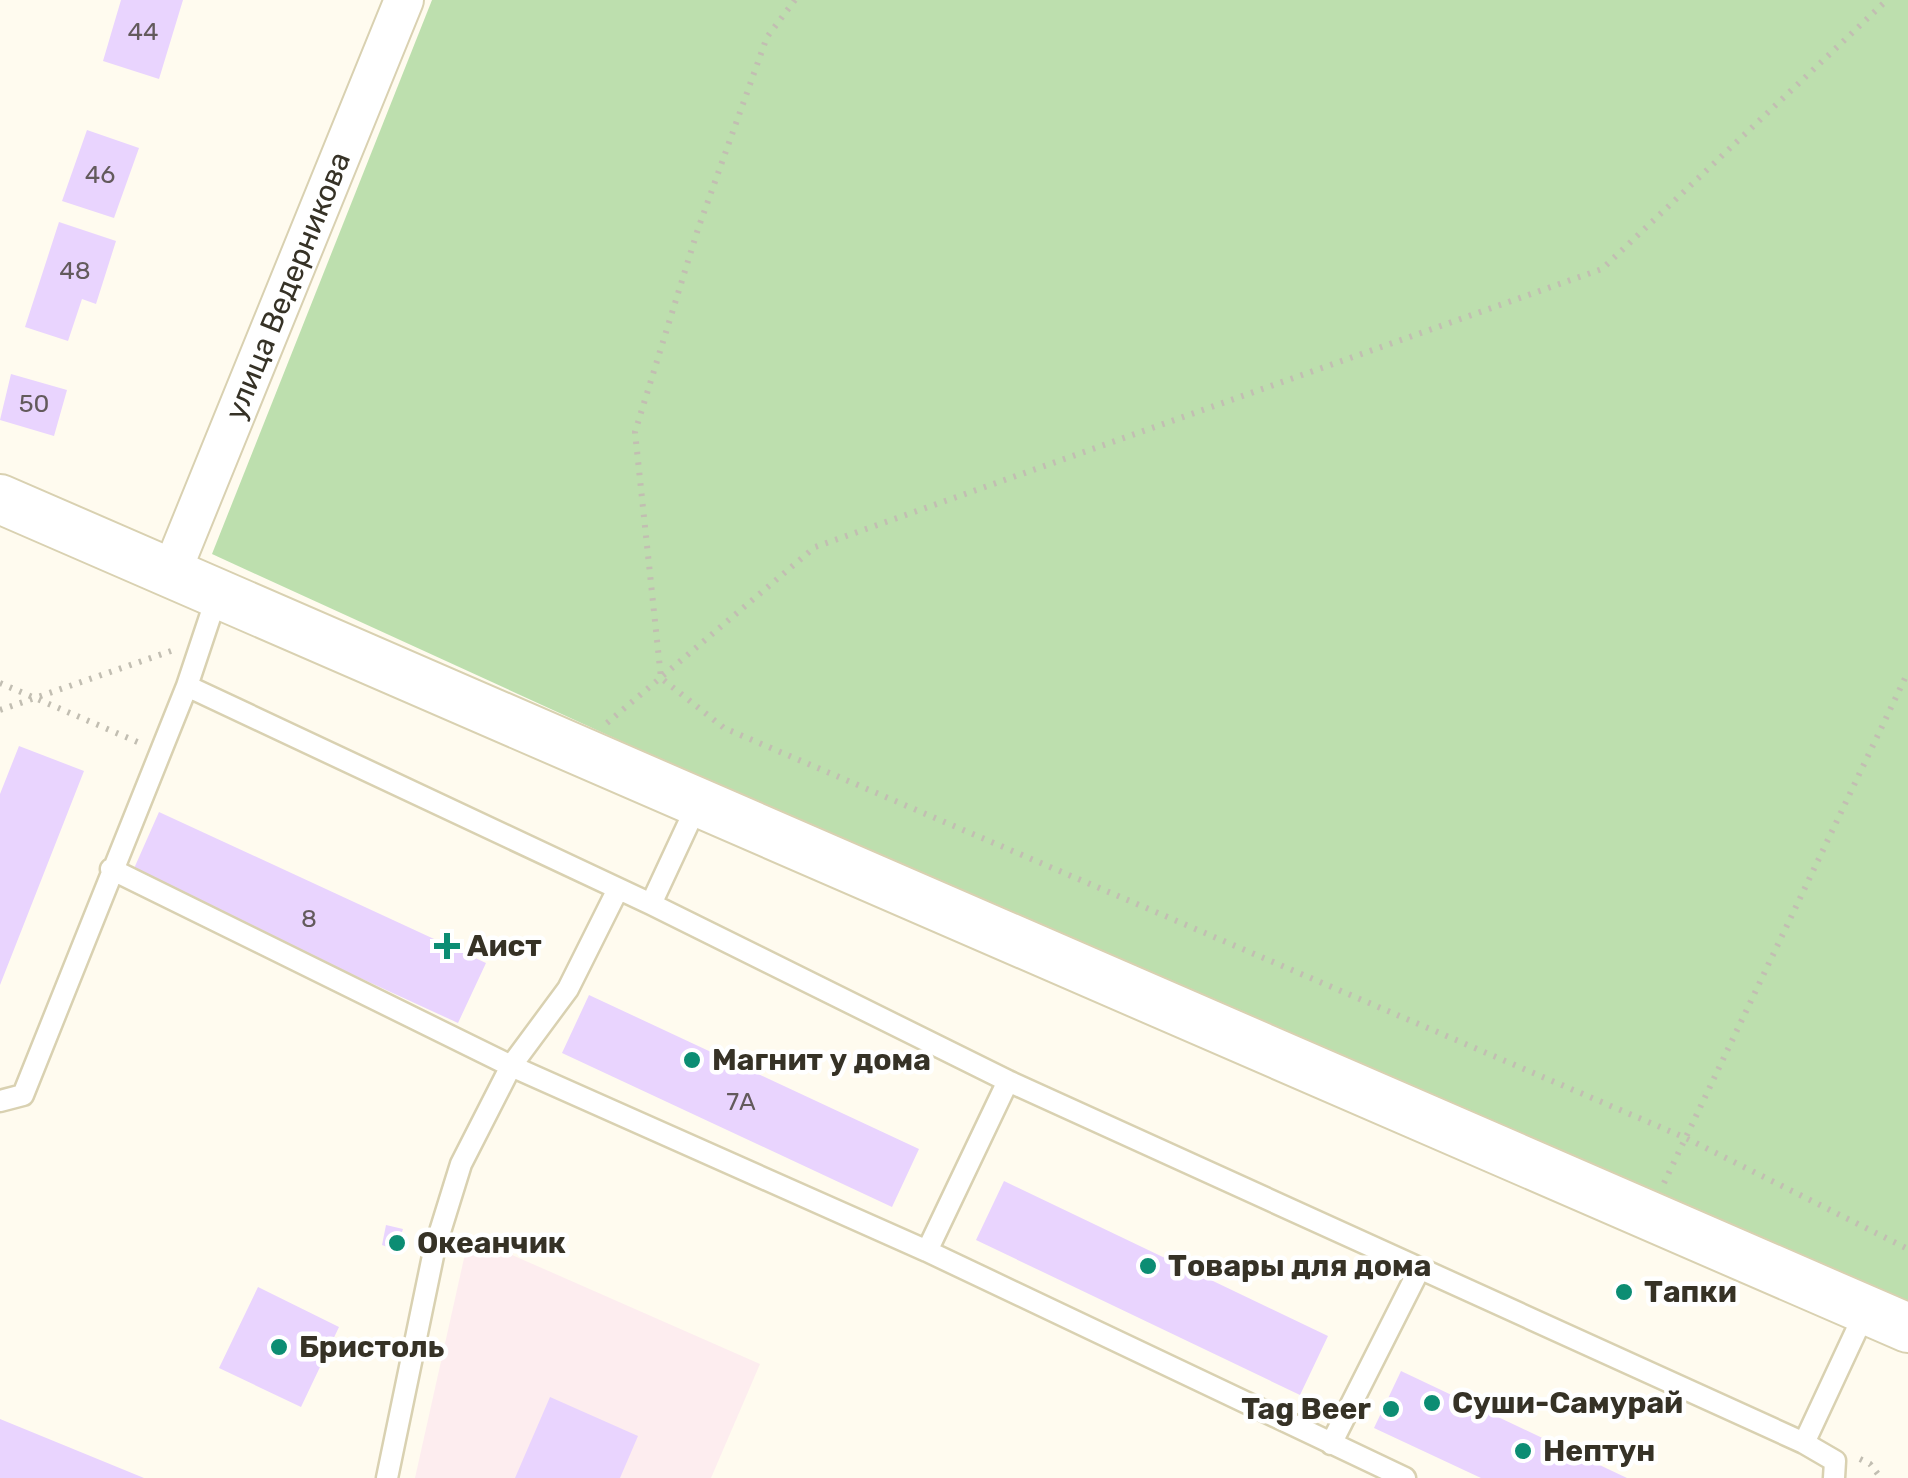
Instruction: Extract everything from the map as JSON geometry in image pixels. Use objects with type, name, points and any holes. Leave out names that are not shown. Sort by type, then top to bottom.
[{"type":"street","name":"улица Ведерникова","points":[[171,574],[404,0]]},
{"type":"street","points":[[0,499],[1887,1319]]},
{"type":"lane","points":[[0,1102],[22,1094],[187,686],[218,593]]},
{"type":"lane","points":[[187,686],[651,904],[1008,1080],[1804,1443],[1835,1462],[1834,1478]]},
{"type":"lane","points":[[651,904],[698,803]]},
{"type":"lane","points":[[111,869],[511,1066],[927,1251],[1405,1478]]},
{"type":"lane","points":[[387,1478],[440,1233],[462,1164],[511,1066],[568,988],[618,890]]},
{"type":"lane","points":[[927,1251],[1008,1080]]},
{"type":"lane","points":[[1332,1444],[1420,1268]]},
{"type":"lane","points":[[1804,1443],[1887,1319]]},
{"type":"path","points":[[795,0],[766,37],[698,228],[635,432],[660,678],[724,728],[1686,1138],[1908,1249]]},
{"type":"path","points":[[576,750],[815,547],[1602,269],[1886,0]]},
{"type":"path","points":[[0,710],[201,642]]},
{"type":"path","points":[[1648,1216],[1908,672]]},
{"type":"path","points":[[0,684],[160,752]]},
{"type":"shaded area","points":[[469,1236],[760,1364],[711,1478],[415,1478]]},
{"type":"green space","points":[[432,0],[1908,0],[1908,1324],[1458,1124],[212,554]]},
{"type":"building","points":[[121,0],[183,0],[159,79],[103,61]]},
{"type":"building","points":[[87,130],[139,148],[114,218],[62,201]]},
{"type":"building","points":[[59,222],[116,241],[96,304],[82,299],[68,341],[25,327]]},
{"type":"building","points":[[11,374],[67,390],[54,436],[0,420]]},
{"type":"building","points":[[19,746],[84,771],[0,985],[0,794]]},
{"type":"building","points":[[159,812],[486,963],[458,1023],[132,873]]},
{"type":"building","points":[[589,995],[919,1149],[892,1207],[562,1053]]},
{"type":"building","points":[[1004,1181],[1328,1336],[1300,1395],[976,1240]]},
{"type":"building","points":[[386,1225],[403,1229],[396,1250],[382,1245]]},
{"type":"building","name":"Бристоль","points":[[258,1287],[339,1327],[301,1407],[219,1368]]},
{"type":"building","points":[[1401,1371],[1627,1478],[1481,1478],[1374,1428]]},
{"type":"building","points":[[550,1397],[638,1436],[620,1478],[515,1478]]},
{"type":"building","points":[[0,1419],[144,1478],[0,1478]]},
{"type":"place","name":"Аист","points":[[447,946]]},
{"type":"place","name":"Магнит у дома","points":[[692,1060]]},
{"type":"place","name":"Океанчик","points":[[397,1243]]},
{"type":"place","name":"Товары для дома","points":[[1148,1266]]},
{"type":"place","name":"Тапки","points":[[1624,1292]]},
{"type":"place","name":"Бристоль","points":[[279,1347]]},
{"type":"place","name":"Суши-Самурай","points":[[1432,1403]]},
{"type":"place","name":"Tag Beer","points":[[1391,1409]]},
{"type":"place","name":"Нептун","points":[[1523,1451]]}]
